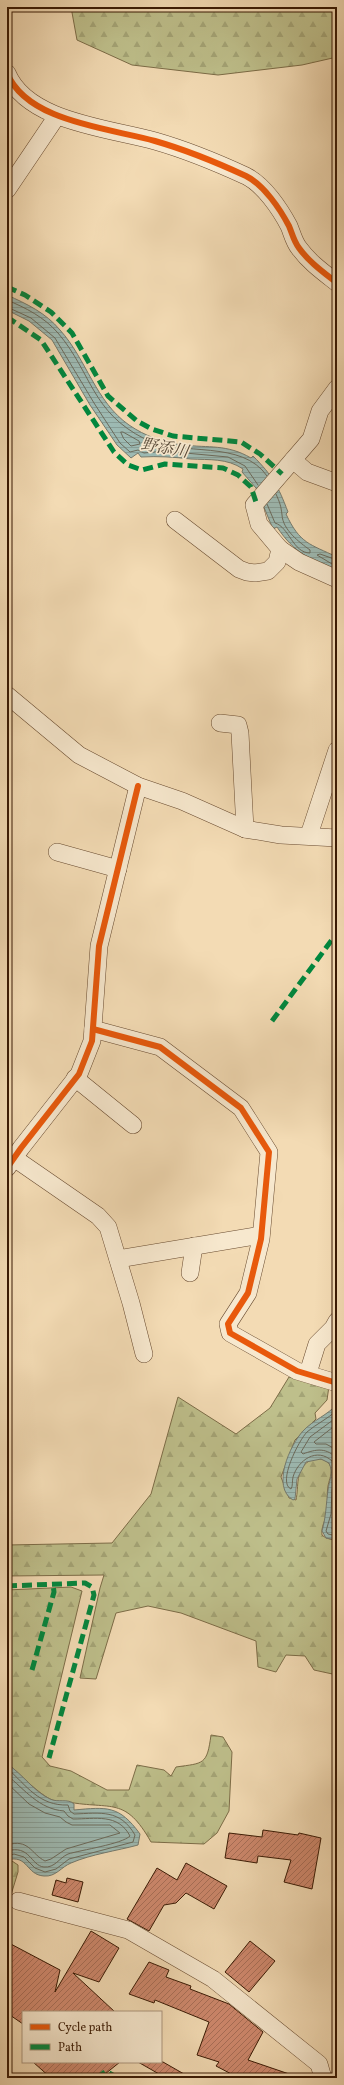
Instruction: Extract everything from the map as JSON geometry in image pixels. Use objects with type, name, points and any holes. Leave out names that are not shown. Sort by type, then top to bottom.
[{"type":"street","points":[[7,73],[11,83],[30,103],[57,116],[157,142],[248,177],[268,194],[288,224],[298,247],[312,263],[337,283]]},
{"type":"street","points":[[7,190],[57,116]]},
{"type":"street","points":[[337,388],[320,411],[311,439],[254,505],[259,524],[280,549],[299,562],[337,579]]},
{"type":"street","points":[[293,460],[308,472],[337,483]]},
{"type":"street","points":[[175,520],[239,569],[247,572],[255,573],[268,571],[277,562],[280,549]]},
{"type":"street","points":[[7,695],[80,755],[138,786],[182,801],[245,829],[281,835],[309,835],[337,838]]},
{"type":"street","points":[[220,723],[238,725],[240,733],[245,829]]},
{"type":"street","points":[[309,835],[337,750]]},
{"type":"street","points":[[138,786],[99,946],[92,1041],[79,1074],[10,1163],[98,1216],[108,1227],[144,1354]]},
{"type":"street","points":[[57,852],[118,869]]},
{"type":"street","points":[[93,1029],[160,1047],[241,1108],[269,1152],[261,1235],[248,1294],[228,1324],[230,1333],[297,1371],[337,1382]]},
{"type":"street","points":[[75,1078],[133,1125]]},
{"type":"street","points":[[118,1259],[261,1235]]},
{"type":"street","points":[[190,1274],[194,1246]]},
{"type":"street","points":[[308,1373],[317,1344],[333,1328],[337,1321]]},
{"type":"street","points":[[18,1901],[128,1930],[206,1975],[319,2064],[323,2078]]},
{"type":"green space","points":[[71,7],[337,7],[337,57],[302,65],[218,75],[132,65],[77,40]]},
{"type":"green space","points":[[289,1377],[329,1386],[327,1400],[315,1413],[316,1419],[295,1440],[281,1477],[289,1498],[296,1500],[298,1479],[301,1469],[309,1461],[313,1459],[324,1460],[328,1462],[331,1468],[331,1475],[327,1489],[328,1511],[322,1535],[326,1538],[337,1541],[337,1675],[314,1670],[305,1656],[286,1655],[276,1672],[258,1667],[256,1641],[181,1613],[148,1606],[116,1613],[96,1679],[80,1678],[104,1575],[7,1576],[7,1545],[112,1543],[151,1494],[178,1397],[236,1434],[270,1408]]},
{"type":"green space","points":[[71,1587],[82,1591],[42,1757],[50,1766],[71,1771],[107,1790],[129,1790],[137,1765],[164,1770],[171,1776],[176,1767],[193,1765],[202,1761],[206,1757],[211,1735],[223,1737],[232,1752],[229,1811],[217,1833],[204,1844],[151,1842],[142,1827],[125,1811],[107,1806],[52,1800],[34,1788],[7,1763],[7,1590]]},
{"type":"green space","points":[[12,1861],[18,1865],[18,1872],[7,1908],[7,1862]]},
{"type":"water","name":"野添川","points":[[7,295],[36,310],[55,324],[77,354],[99,392],[108,404],[117,415],[135,429],[148,436],[169,443],[218,447],[234,450],[251,458],[253,456],[266,470],[274,482],[288,512],[286,514],[296,532],[313,546],[337,557],[337,571],[303,554],[290,543],[277,527],[273,529],[256,488],[242,472],[243,469],[237,465],[218,460],[141,457],[138,453],[131,458],[117,445],[90,405],[52,340],[29,321],[7,310]]},
{"type":"water","points":[[337,1404],[337,1540],[326,1538],[322,1531],[331,1474],[329,1463],[321,1459],[306,1462],[297,1479],[295,1499],[293,1500],[287,1494],[283,1486],[283,1476],[288,1456],[298,1437],[307,1427]]},
{"type":"water","points":[[7,1764],[44,1796],[56,1801],[72,1802],[74,1804],[74,1810],[95,1808],[112,1810],[119,1813],[140,1834],[138,1845],[79,1860],[48,1876],[38,1875],[19,1860],[7,1860]]},
{"type":"building","points":[[263,1830],[298,1835],[299,1833],[321,1838],[312,1889],[284,1882],[291,1860],[258,1856],[257,1863],[225,1858],[229,1833],[262,1837]]},
{"type":"building","points":[[186,1863],[227,1886],[214,1909],[186,1893],[176,1903],[164,1905],[149,1931],[127,1919],[157,1868],[177,1880]]},
{"type":"building","points":[[67,1878],[83,1882],[78,1902],[52,1895],[56,1880],[66,1883]]},
{"type":"building","points":[[91,1931],[119,1948],[99,1982],[73,1973],[114,2011],[22,2011],[22,2023],[7,2013],[7,1942],[60,1970],[55,1992]]},
{"type":"building","points":[[250,1941],[275,1961],[249,1992],[225,1972]]},
{"type":"building","points":[[149,1962],[169,1970],[166,1977],[191,1986],[190,1989],[229,2004],[263,2032],[248,2060],[295,2076],[294,2078],[239,2078],[216,2066],[219,2062],[197,2055],[209,2022],[155,2000],[154,2003],[129,1994]]},
{"type":"building","points":[[163,2062],[191,2078],[166,2078],[140,2063]]},
{"type":"building","points":[[34,2063],[119,2063],[100,2078],[51,2078]]},
{"type":"marked path","points":[[7,287],[25,295],[51,312],[72,333],[108,396],[137,421],[152,429],[173,436],[241,442],[260,454],[282,474]]},
{"type":"marked path","points":[[7,317],[41,340],[114,452],[128,465],[142,470],[165,464],[223,468],[238,475],[251,487],[256,502]]},
{"type":"marked path","points":[[272,1021],[337,933]]},
{"type":"marked path","points":[[7,1586],[85,1583],[92,1587],[94,1595],[49,1758]]},
{"type":"marked path","points":[[32,1670],[54,1592],[53,1584]]},
{"type":"marked path","points":[[97,2078],[106,2071],[118,2078]]},
{"type":"cycle path","points":[[7,73],[17,89],[32,102],[50,113],[93,127],[166,144],[189,152],[253,180],[265,191],[281,212],[296,243],[307,258],[337,283]]},
{"type":"cycle path","points":[[7,1168],[79,1074],[92,1041],[99,946],[138,786]]},
{"type":"cycle path","points":[[93,1029],[160,1047],[241,1108],[269,1152],[261,1239],[248,1293],[228,1324],[230,1333],[297,1371],[337,1383]]}]
